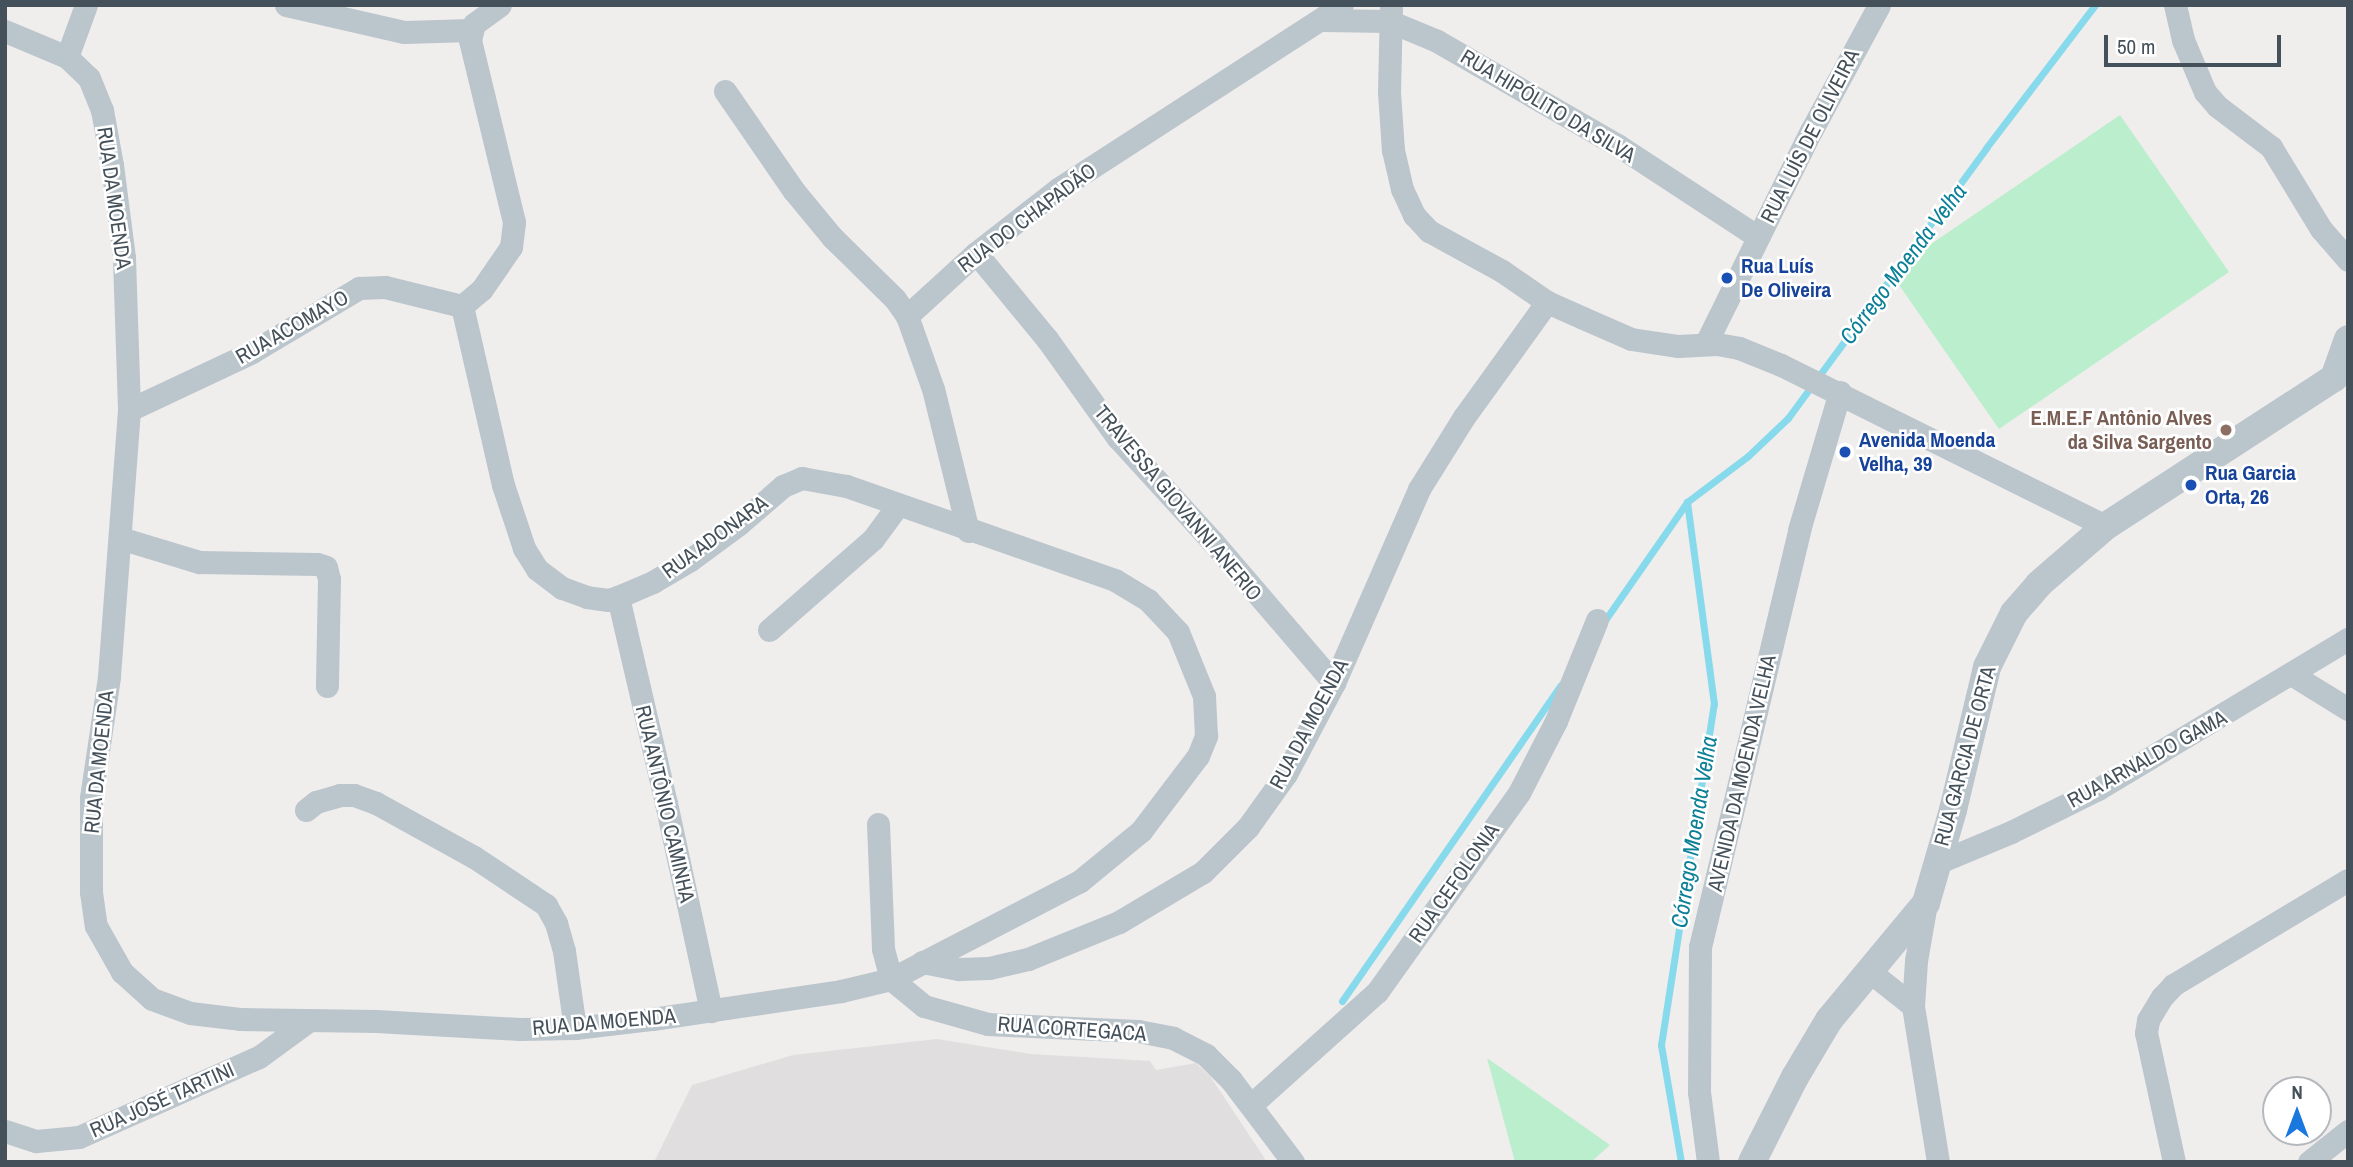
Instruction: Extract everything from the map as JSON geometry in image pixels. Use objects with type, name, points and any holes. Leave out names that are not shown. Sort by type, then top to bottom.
[{"type":"street","points":[[67,57],[86,5]]},
{"type":"street","points":[[286,5],[404,32],[471,30]]},
{"type":"street","points":[[462,306],[482,289],[511,247],[514,222],[470,40],[474,23],[500,5]]},
{"type":"street","name":"RUA DO CHAPADÃO","points":[[906,316],[976,253],[1058,189],[1323,20],[1342,5]]},
{"type":"street","name":"RUA LUÍS DE OLIVEIRA","points":[[1706,343],[1879,5]]},
{"type":"street","points":[[2175,5],[2183,40],[2205,92],[2217,106],[2271,147],[2321,229],[2348,260]]},
{"type":"street","points":[[1390,13],[1389,92],[1393,150],[1402,189],[1414,215],[1429,231],[1502,271],[1547,302],[1631,339],[1678,346],[1706,343],[1739,348],[1840,392],[2106,526]]},
{"type":"street","name":"RUA HIPÓLITO DA SILVA","points":[[1323,20],[1390,13],[1535,95],[1758,237]]},
{"type":"street","name":"RUA DA MOENDA","points":[[5,32],[67,57],[89,78],[96,92],[112,165],[124,258],[129,410],[109,677],[91,797],[90,880],[96,926],[122,972],[152,999],[190,1013],[240,1019],[376,1021],[520,1029],[575,1028],[711,1011],[830,993],[891,979],[1080,881],[1142,831],[1198,755],[1207,728],[1204,696],[1178,632],[1148,600],[1115,580],[968,531]]},
{"type":"street","points":[[725,91],[794,191],[832,237],[895,299],[906,316],[933,388],[968,531]]},
{"type":"street","name":"TRAVESSA GIOVANNI ANERIO","points":[[976,253],[1047,339],[1118,438],[1213,542],[1334,683]]},
{"type":"street","name":"RUA ACOMAYO","points":[[129,410],[198,380],[262,346],[359,288],[384,287],[462,306]]},
{"type":"street","name":"RUA DA MOENDA","points":[[922,962],[959,969],[979,969],[1028,959],[1119,922],[1203,872],[1248,827],[1286,774],[1334,683],[1419,489],[1464,417],[1547,302]]},
{"type":"street","name":"RUA ADONARA","points":[[462,306],[503,485],[524,548],[537,569],[562,587],[587,597],[608,600],[653,582],[690,561],[783,486],[802,478],[846,486],[968,531]]},
{"type":"street","name":"RUA GARCIA DE ORTA","points":[[1752,1162],[1795,1077],[1829,1020],[1926,903],[1987,667],[2000,636],[2014,613],[2039,584],[2106,526],[2341,382],[2348,339]]},
{"type":"street","name":"AVENIDA DA MOENDA VELHA","points":[[1708,1162],[1699,1092],[1700,947],[1799,530],[1840,392]]},
{"type":"street","points":[[769,629],[873,539],[898,505]]},
{"type":"street","points":[[120,538],[199,562],[317,564],[326,567],[327,686]]},
{"type":"street","name":"RUA ANTÔNIO CAMINHA","points":[[618,597],[667,803],[711,1011]]},
{"type":"street","name":"RUA CEFOLONIA","points":[[1252,1104],[1377,992],[1385,981],[1518,793],[1556,721],[1597,620]]},
{"type":"street","name":"RUA ARNALDO GAMA","points":[[1937,863],[2011,832],[2098,789],[2348,639]]},
{"type":"street","points":[[2291,674],[2348,709]]},
{"type":"street","points":[[306,810],[327,797],[340,795],[354,795],[376,803],[474,857],[546,905],[564,951],[575,1028]]},
{"type":"street","points":[[878,824],[883,949],[891,979]]},
{"type":"street","points":[[2174,1162],[2146,1033],[2148,1020],[2162,997],[2173,985],[2348,880]]},
{"type":"street","points":[[1926,903],[1916,961],[1913,1006],[1938,1162]]},
{"type":"street","points":[[1869,971],[1913,1006]]},
{"type":"street","name":"RUA CORTEGACA","points":[[891,979],[924,1006],[988,1024],[1138,1031],[1172,1038],[1206,1055],[1252,1104],[1293,1162]]},
{"type":"street","name":"RUA JOSÉ TARTINI","points":[[5,1131],[36,1141],[79,1137],[259,1057],[308,1021]]},
{"type":"street","points":[[2309,1162],[2348,1131]]},
{"type":"shaded area","points":[[937,1039],[1031,1054],[1150,1061],[1156,1070],[1196,1063],[1210,1076],[1267,1162],[654,1162],[692,1085],[793,1055]]},
{"type":"green space","points":[[2120,115],[2229,272],[1999,429],[1890,272]]},
{"type":"green space","points":[[1487,1058],[1610,1145],[1591,1162],[1515,1162]]},
{"type":"waterway","name":"Córrego Moenda Velha","points":[[1681,1162],[1661,1045],[1714,704],[1687,502],[1748,456],[1788,418],[1986,148],[2095,5]]},
{"type":"waterway","name":"Córrego Moenda Velha","points":[[1603,623],[1687,502]]},
{"type":"waterway","name":"Córrego Moenda Velha","points":[[1342,1001],[1561,685]]},
{"type":"place","name":"Rua Luís De Oliveira","points":[[1727,278]]},
{"type":"place","name":"E.M.E.F Antônio Alves da Silva Sargento","points":[[2226,430]]},
{"type":"place","name":"Avenida Moenda Velha, 39","points":[[1845,452]]},
{"type":"place","name":"Rua Garcia Orta, 26","points":[[2191,485]]}]
